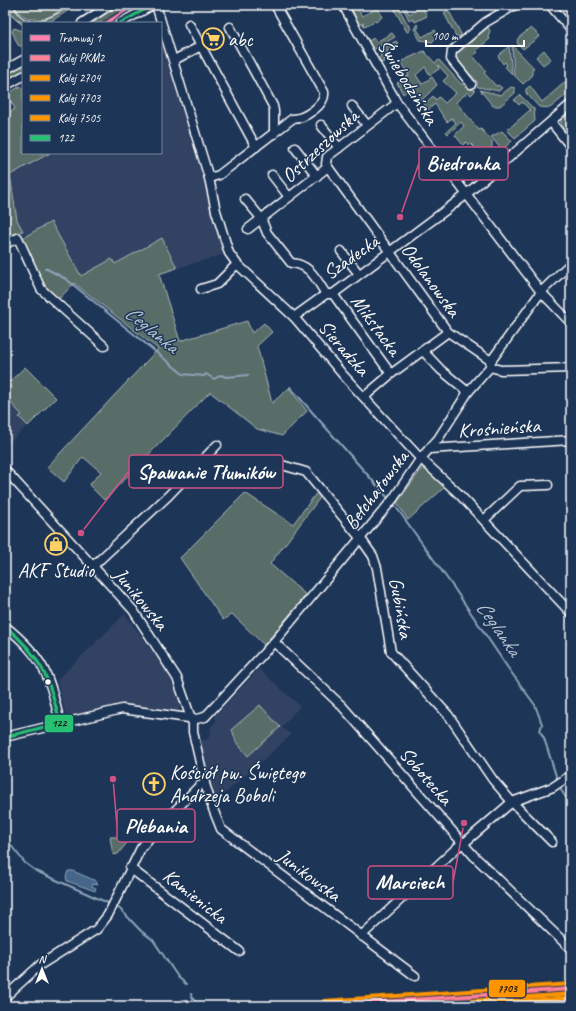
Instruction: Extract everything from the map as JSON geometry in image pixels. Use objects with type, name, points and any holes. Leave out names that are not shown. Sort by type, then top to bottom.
[{"type":"street","points":[[84,22],[110,5]]},
{"type":"street","points":[[122,22],[152,5]]},
{"type":"street","name":"Sieradzka","points":[[156,5],[162,22]]},
{"type":"street","points":[[209,178],[219,175],[292,119],[298,119],[310,112],[320,104],[324,94],[275,5]]},
{"type":"street","name":"Świebodzińska","points":[[343,5],[397,103],[541,292],[571,323]]},
{"type":"street","points":[[471,84],[451,59],[452,51],[486,22],[514,5]]},
{"type":"street","points":[[550,5],[571,30]]},
{"type":"street","name":"Sieradzka","points":[[162,23],[209,178],[216,211],[229,252],[237,264],[294,317],[364,397],[421,458],[484,520],[571,614]]},
{"type":"street","points":[[189,24],[256,147]]},
{"type":"street","points":[[230,27],[273,106],[274,134]]},
{"type":"street","points":[[174,60],[200,46]]},
{"type":"street","points":[[5,70],[22,61]]},
{"type":"street","points":[[5,86],[22,77]]},
{"type":"street","name":"Ostrzeszowska","points":[[248,229],[328,167],[326,164],[327,157],[397,103]]},
{"type":"street","name":"Szadecka","points":[[294,317],[359,274],[466,195],[571,104]]},
{"type":"street","points":[[352,106],[367,125]]},
{"type":"street","points":[[551,122],[571,147]]},
{"type":"street","points":[[321,125],[338,148]]},
{"type":"street","points":[[295,148],[317,176]]},
{"type":"street","name":"Odolanowska","points":[[328,167],[448,332],[491,364]]},
{"type":"street","points":[[272,175],[289,198]]},
{"type":"street","name":"Mikstacka","points":[[245,199],[261,218],[267,233],[291,263],[301,263],[306,266],[330,294],[391,374]]},
{"type":"street","points":[[5,244],[18,238],[41,289],[104,346]]},
{"type":"street","points":[[341,251],[359,274]]},
{"type":"street","name":"Bełchatowska","points":[[191,719],[200,719],[210,713],[276,639],[361,539],[394,499],[421,458],[438,439],[468,392],[491,364],[541,292],[571,263]]},
{"type":"street","points":[[201,289],[218,284],[237,264]]},
{"type":"street","points":[[364,397],[391,374],[448,332]]},
{"type":"street","points":[[423,351],[441,370],[468,392]]},
{"type":"street","points":[[491,364],[501,370],[571,368]]},
{"type":"street","name":"Krośnieńska","points":[[429,449],[571,440]]},
{"type":"street","name":"Junikowska","points":[[92,567],[162,499],[168,496],[218,445]]},
{"type":"street","name":"Gubińska","points":[[282,465],[306,472],[361,539],[373,556],[377,568],[391,652],[449,716],[486,771],[512,802],[552,842]]},
{"type":"street","name":"Junikowska","points":[[5,470],[130,607],[172,668],[181,687],[191,719],[205,784],[221,829],[415,976]]},
{"type":"street","points":[[484,520],[520,486],[548,485]]},
{"type":"street","points":[[5,626],[27,644],[45,669],[60,723]]},
{"type":"street","name":"Sobotecka","points":[[276,639],[342,706],[463,844],[571,949]]},
{"type":"street","points":[[5,736],[122,709],[191,719]]},
{"type":"street","points":[[361,936],[512,802],[553,787],[571,775]]},
{"type":"street","points":[[5,998],[40,965],[97,929],[108,915],[130,868],[148,837],[199,786],[205,784]]},
{"type":"street","name":"Kamienicka","points":[[130,868],[239,951]]},
{"type":"shaded area","points":[[13,5],[23,16],[35,20],[50,16],[64,5],[66,5],[64,8],[74,5],[47,19],[37,22],[22,18]]},
{"type":"shaded area","points":[[162,45],[226,254],[177,268],[169,248],[162,238],[115,264],[112,259],[81,276],[51,223],[25,235],[17,220],[10,175],[48,154],[162,154]]},
{"type":"shaded area","points":[[25,367],[56,398],[5,447],[5,386]]},
{"type":"shaded area","points":[[125,614],[166,670],[181,704],[179,711],[116,705],[78,715],[66,715],[57,680]]},
{"type":"shaded area","points":[[259,669],[300,706],[282,727],[291,735],[215,802],[200,741],[210,738],[211,727],[217,720],[214,717]]},
{"type":"shaded area","points":[[68,871],[73,871],[96,881],[98,885],[93,884],[92,886],[96,888],[95,891],[67,881],[66,877]]},
{"type":"green space","points":[[9,5],[13,5],[18,14],[25,19],[33,21],[50,18],[74,5],[78,5],[49,22],[22,22],[17,20]]},
{"type":"green space","points":[[14,5],[64,5],[59,11],[46,18],[31,19],[19,12]]},
{"type":"green space","points":[[118,5],[144,5],[113,22],[92,22]]},
{"type":"green space","points":[[350,5],[358,5],[356,6],[362,16],[378,8],[382,17],[376,22],[374,21],[372,22],[373,23],[364,26],[363,23],[359,25]]},
{"type":"green space","points":[[392,5],[397,5],[410,28],[409,31],[407,32]]},
{"type":"green space","points":[[402,5],[405,5],[409,14],[422,7],[427,16],[415,22],[413,19],[409,20]]},
{"type":"green space","points":[[446,11],[450,13],[461,34],[460,37],[456,36],[444,13]]},
{"type":"green space","points":[[417,24],[419,27],[417,29],[422,37],[435,30],[438,36],[432,42],[420,40],[414,29]]},
{"type":"green space","points":[[488,27],[490,31],[488,36],[490,39],[476,50],[478,52],[473,56],[486,71],[484,73],[496,86],[498,85],[502,88],[499,91],[478,87],[476,85],[478,83],[453,55]]},
{"type":"green space","points":[[14,28],[22,31],[22,47],[18,45],[12,31]]},
{"type":"green space","points":[[531,28],[540,36],[523,49],[517,43],[518,38]]},
{"type":"green space","points":[[392,33],[395,37],[373,50],[368,41],[374,38],[376,42]]},
{"type":"green space","points":[[396,41],[398,43],[387,51],[394,60],[388,61],[385,58],[383,60],[385,62],[380,63],[378,59],[381,56],[378,51]]},
{"type":"green space","points":[[512,45],[534,68],[532,69],[532,76],[523,84],[514,75]]},
{"type":"green space","points":[[509,46],[512,74],[505,67],[507,65],[505,62],[503,64],[498,56]]},
{"type":"green space","points":[[544,50],[551,59],[543,65],[536,57]]},
{"type":"green space","points":[[424,51],[435,63],[439,60],[461,84],[467,85],[471,90],[473,89],[475,91],[471,95],[468,92],[456,102],[479,130],[481,129],[492,141],[492,147],[487,152],[492,158],[463,183],[451,167],[457,164],[462,170],[468,165],[466,159],[476,149],[471,144],[469,145],[466,142],[463,145],[455,135],[464,126],[461,122],[448,134],[446,132],[456,123],[452,118],[447,122],[435,104],[428,110],[424,104],[433,96],[436,100],[439,97],[445,103],[456,93],[443,81],[448,76],[438,65],[439,69],[430,75],[425,67],[416,75],[422,84],[432,77],[437,85],[421,101],[411,88],[403,94],[397,83],[409,75],[400,62]]},
{"type":"green space","points":[[22,66],[22,72],[5,81],[5,75]]},
{"type":"green space","points":[[571,77],[571,91],[550,108],[539,107],[526,93],[526,89],[530,86],[542,102]]},
{"type":"green space","points":[[21,86],[22,88],[22,154],[48,154],[10,175],[17,220],[23,231],[12,234],[5,228],[5,115],[15,109],[7,94]]},
{"type":"green space","points":[[511,87],[515,88],[515,93],[500,106],[493,106],[480,90],[501,95]]},
{"type":"green space","points":[[520,95],[534,109],[535,121],[515,138],[507,130],[530,110],[522,102],[519,105],[514,100]]},
{"type":"green space","points":[[571,111],[571,139],[561,126],[561,119]]},
{"type":"green space","points":[[502,131],[512,141],[502,150],[491,137]]},
{"type":"green space","points":[[51,222],[81,276],[112,259],[115,264],[162,238],[177,268],[159,274],[180,341],[247,321],[252,333],[264,323],[272,332],[257,346],[272,403],[289,388],[307,411],[282,436],[257,429],[210,392],[104,500],[89,485],[101,472],[83,457],[64,482],[47,467],[158,349],[74,283],[58,300],[42,287],[22,238]]},
{"type":"green space","points":[[25,367],[56,398],[28,426],[19,417],[22,415],[5,397],[5,386]]},
{"type":"green space","points":[[423,467],[429,468],[446,486],[408,520],[397,503]]},
{"type":"green space","points":[[318,491],[322,495],[270,564],[306,595],[264,645],[232,614],[223,620],[180,558],[245,493],[293,524]]},
{"type":"green space","points":[[260,705],[280,727],[248,756],[236,742],[232,729]]},
{"type":"green space","points":[[110,837],[129,837],[129,840],[118,854],[113,855]]},
{"type":"waterway","name":"Ceglanka","points":[[45,268],[66,279],[183,374],[204,376],[206,374],[214,379],[221,375],[226,377],[249,375]]},
{"type":"waterway","name":"Ceglanka","points":[[290,387],[388,498]]},
{"type":"waterway","name":"Ceglanka","points":[[394,504],[535,705],[542,724],[540,731],[544,738],[557,779]]},
{"type":"waterway","name":"Ceglanka","points":[[561,790],[571,805]]},
{"type":"waterway","points":[[5,838],[25,863],[36,871],[108,903]]},
{"type":"waterway","points":[[117,907],[141,931],[153,940],[178,977],[186,984]]},
{"type":"waterway","points":[[191,994],[196,1005]]},
{"type":"tram line","points":[[7,5],[13,17],[22,24]]},
{"type":"tram line","points":[[14,5],[19,14],[25,19],[32,21],[49,17],[72,5]]},
{"type":"tram line","name":"1","points":[[108,22],[134,5]]},
{"type":"rail line","name":"7703","points":[[324,1001],[571,984]]},
{"type":"rail line","name":"PKM2","points":[[324,1006],[571,989]]},
{"type":"rail line","name":"2704","points":[[397,1006],[571,994]]},
{"type":"rail line","name":"7505","points":[[457,1006],[571,998]]},
{"type":"transit line","name":"122","points":[[122,22],[153,5]]},
{"type":"transit line","name":"122","points":[[5,626],[18,637],[36,658],[48,680],[60,723],[5,737]]},
{"type":"place","name":"abc","points":[[213,39]]},
{"type":"place","name":"Biedronka","points":[[400,217]]},
{"type":"place","name":"Spawanie Tłumików","points":[[81,533]]},
{"type":"place","name":"AKF Studio","points":[[56,544]]},
{"type":"place","name":"Plebania","points":[[113,779]]},
{"type":"place","name":"Kościół pw. Świętego Andrzeja Boboli","points":[[154,784]]},
{"type":"place","name":"Marciech","points":[[464,823]]}]
